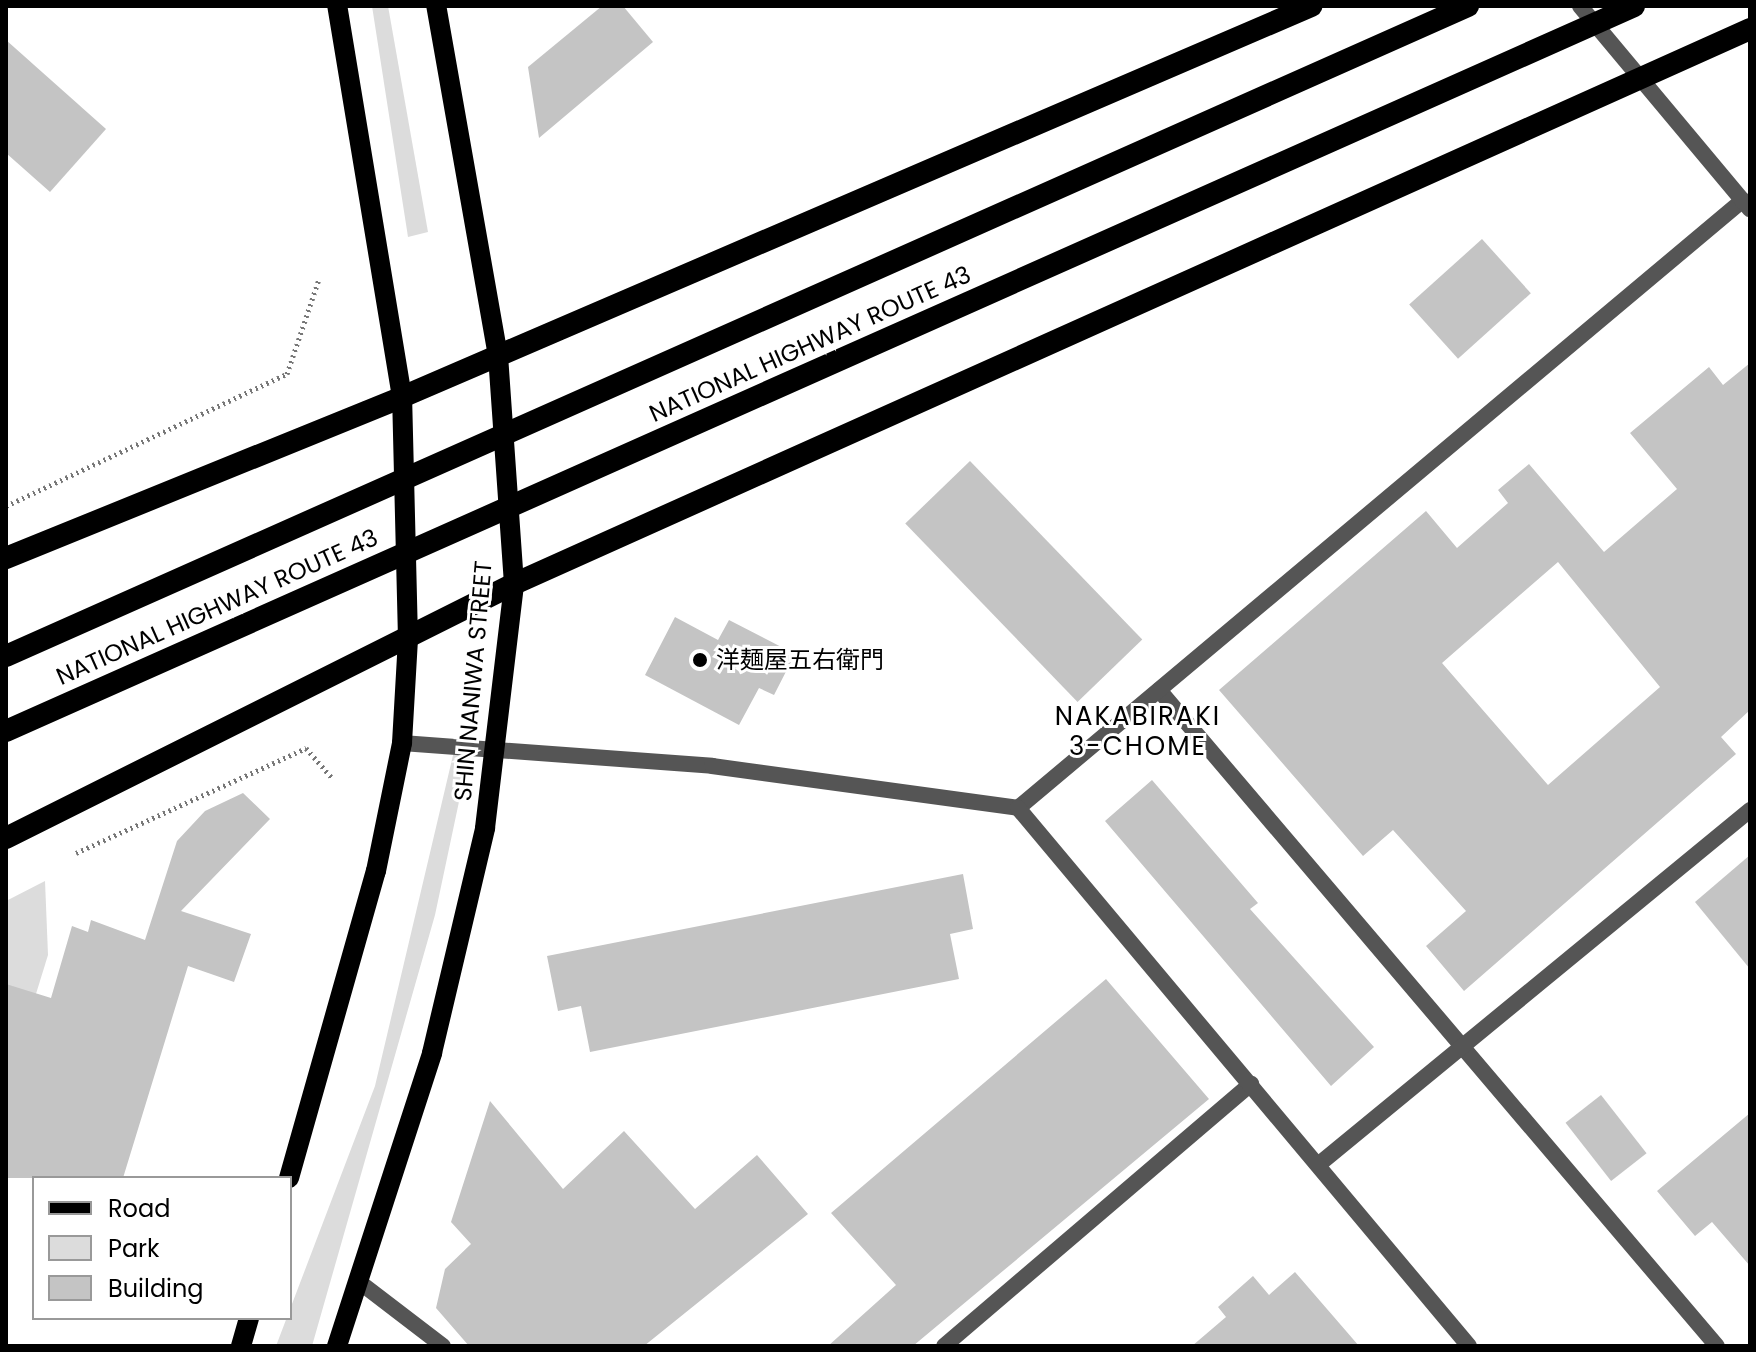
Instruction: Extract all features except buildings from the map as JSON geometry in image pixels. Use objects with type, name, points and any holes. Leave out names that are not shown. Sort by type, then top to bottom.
[{"type":"highway","points":[[6,558],[402,397],[1311,6]]},
{"type":"highway","name":"NATIONAL HIGHWAY ROUTE 43","points":[[6,656],[1468,6]]},
{"type":"highway","name":"NATIONAL HIGHWAY ROUTE 43","points":[[6,731],[1634,6]]},
{"type":"highway","points":[[6,838],[514,584],[1750,29]]},
{"type":"main road","points":[[290,1176],[376,871],[402,743],[408,639],[402,397],[337,6]]},
{"type":"main road","name":"SHIN NANIWA STREET","points":[[337,1346],[432,1053],[485,828],[514,584],[498,356],[436,6]]},
{"type":"main road","points":[[241,1346],[248,1320]]},
{"type":"street","points":[[1018,808],[1746,204],[1580,6]]},
{"type":"street","points":[[1159,690],[1717,1346]]},
{"type":"street","points":[[402,743],[496,747],[712,766],[1018,808],[1469,1346]]},
{"type":"street","points":[[1318,1165],[1463,1051],[1750,810]]},
{"type":"street","points":[[944,1346],[1251,1084]]},
{"type":"street","points":[[358,1281],[443,1346]]},
{"type":"path","points":[[6,506],[287,374],[319,279]]},
{"type":"path","points":[[63,859],[306,748],[332,778]]},
{"type":"green space","points":[[372,6],[388,6],[428,232],[408,237]]},
{"type":"green space","points":[[471,745],[435,915],[312,1346],[276,1346],[286,1320],[292,1320],[292,1304],[375,1086],[454,751]]},
{"type":"green space","points":[[45,881],[48,955],[6,1091],[6,901]]},
{"type":"place","name":"洋麺屋五右衛門","points":[[700,660]]},
{"type":"district","name":"NAKABIRAKI 3-CHOME","points":[[1138,732]]}]
